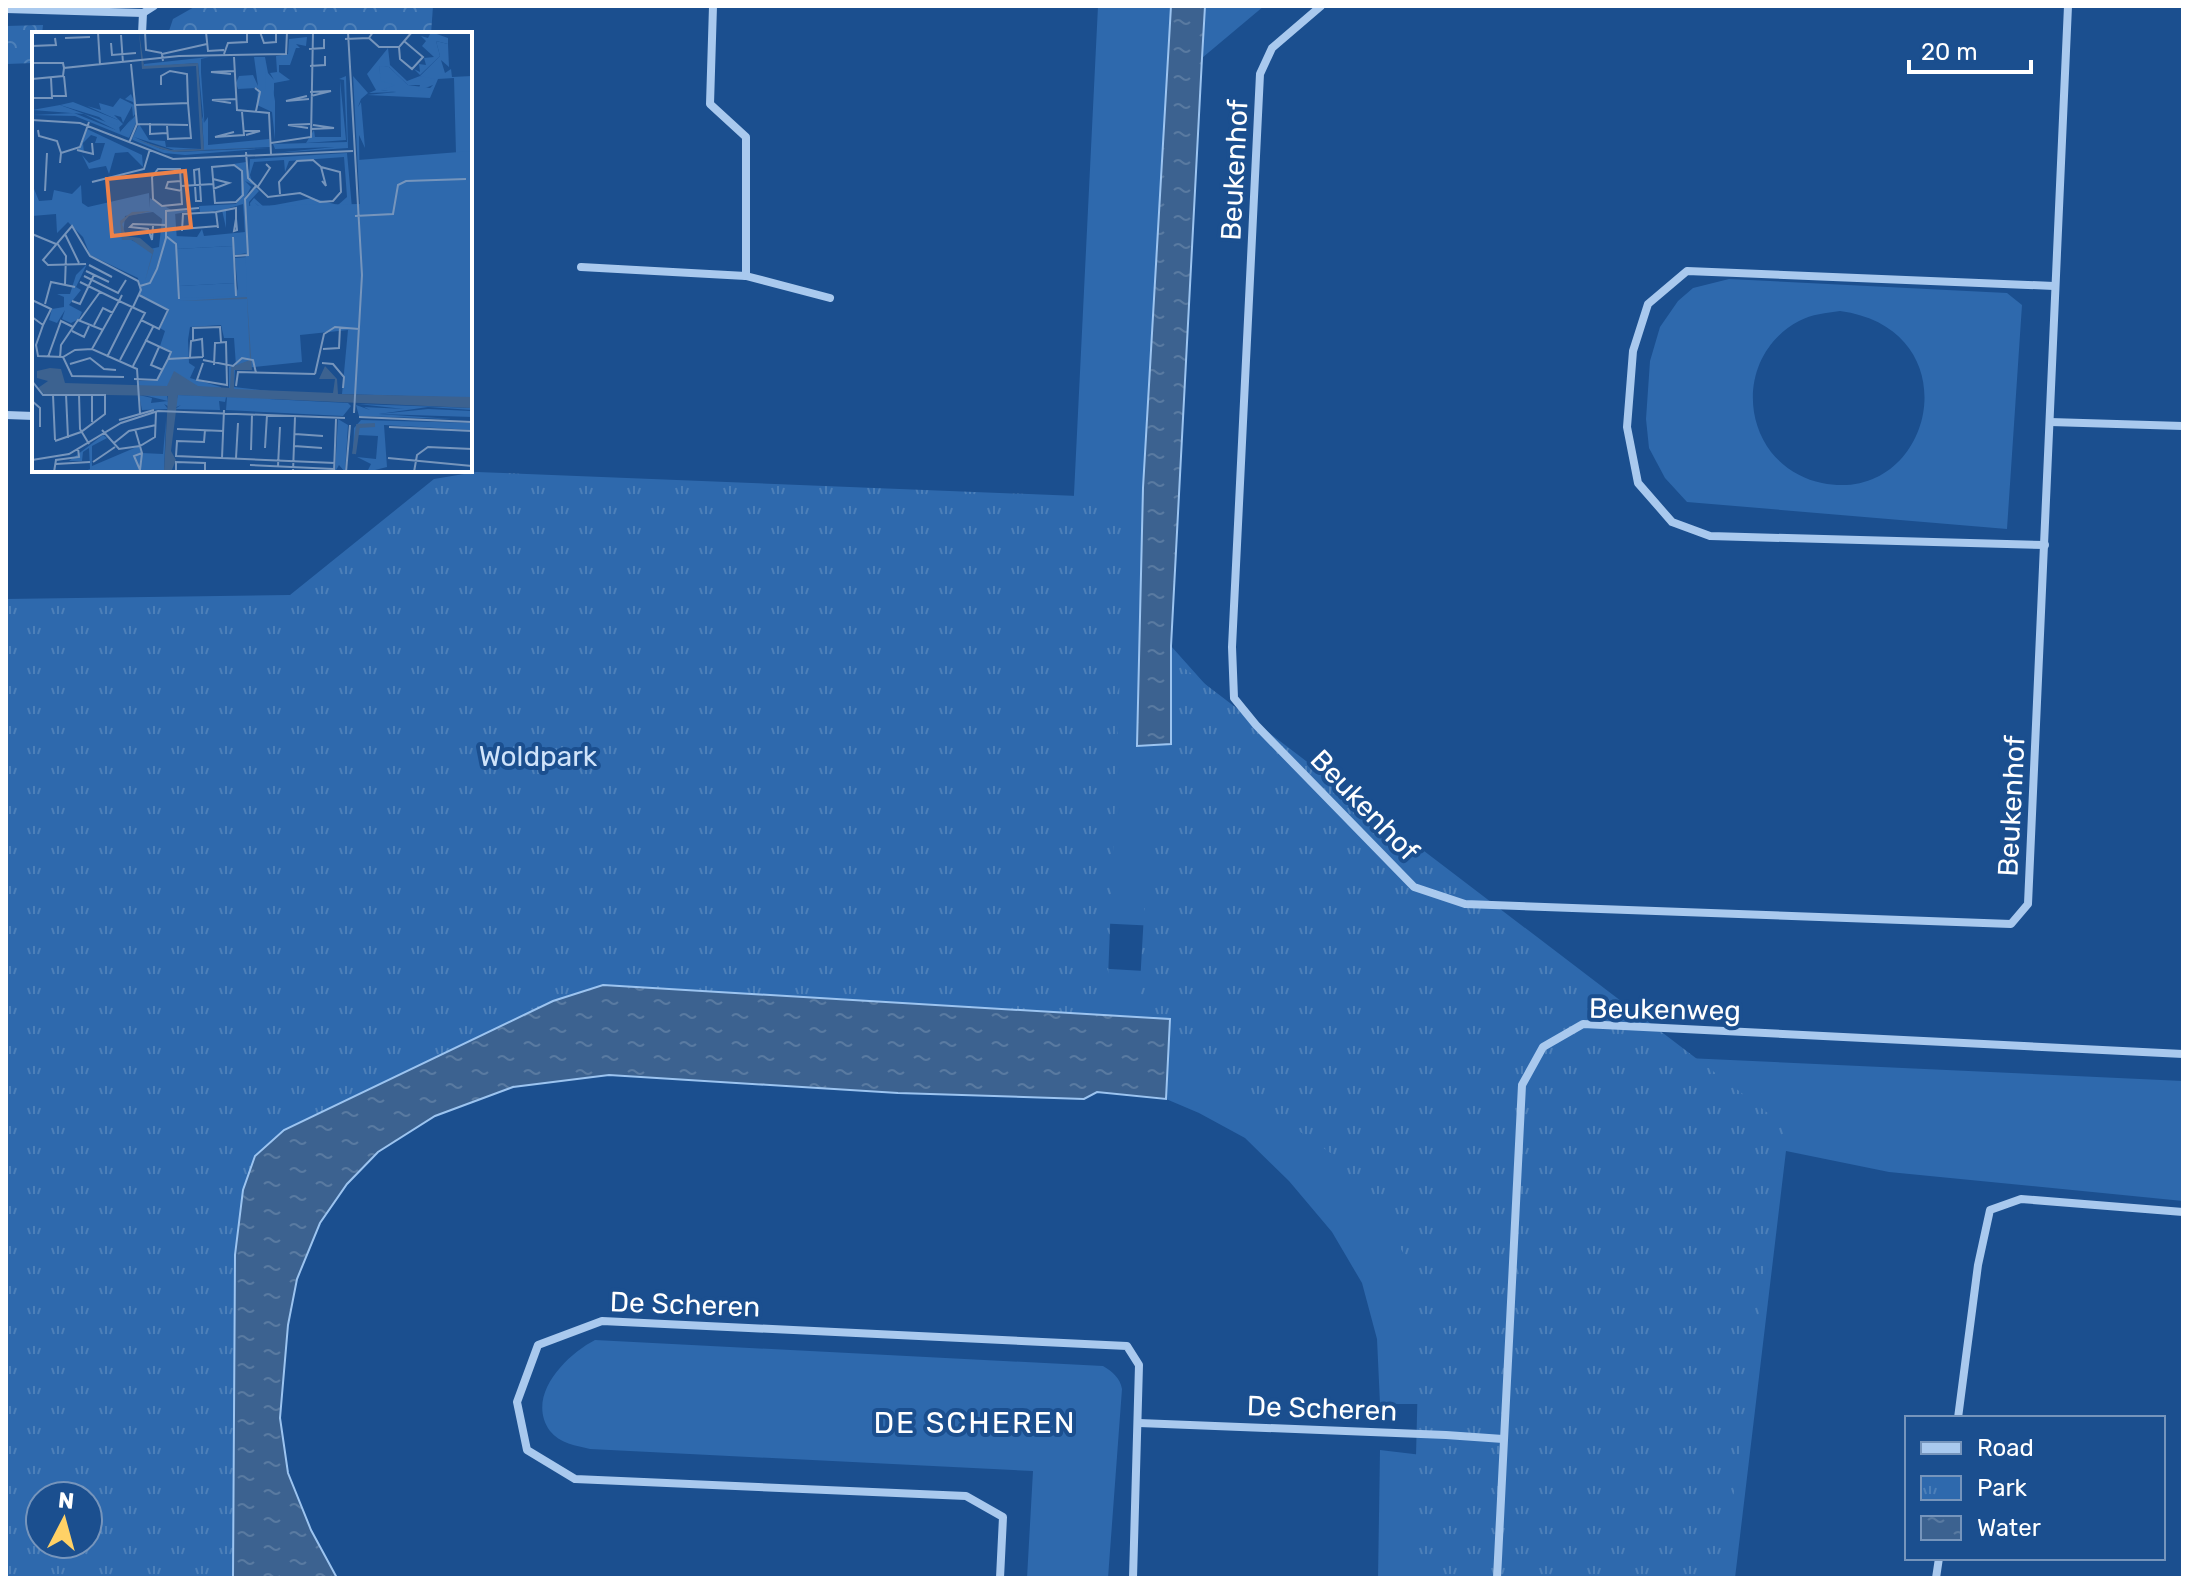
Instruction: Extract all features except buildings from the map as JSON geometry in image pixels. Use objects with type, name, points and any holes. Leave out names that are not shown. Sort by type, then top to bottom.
[{"type":"street","points":[[6,9],[143,13],[154,6]]},
{"type":"street","points":[[713,6],[710,104],[746,137],[746,276]]},
{"type":"street","name":"Beukenhof","points":[[1321,6],[1272,48],[1260,74],[1232,647],[1234,698],[1256,725],[1414,887],[1465,904],[2011,924],[2028,904],[2068,6]]},
{"type":"street","points":[[142,32],[143,13]]},
{"type":"street","points":[[581,267],[746,276],[830,298]]},
{"type":"street","points":[[2045,545],[1710,536],[1672,522],[1638,483],[1627,427],[1633,351],[1648,304],[1687,271],[2054,286]]},
{"type":"street","points":[[6,415],[32,416]]},
{"type":"street","points":[[2050,422],[2183,426]]},
{"type":"street","name":"Beukenweg","points":[[1497,1578],[1522,1085],[1543,1047],[1583,1024],[2183,1054]]},
{"type":"street","points":[[1958,1416],[1978,1265],[1990,1210],[2021,1199],[2183,1212]]},
{"type":"street","name":"De Scheren","points":[[1000,1578],[1003,1517],[966,1496],[575,1479],[527,1450],[517,1402],[538,1345],[602,1321],[1127,1346],[1139,1365],[1133,1578]]},
{"type":"street","name":"De Scheren","points":[[1139,1423],[1503,1439]]},
{"type":"green space","points":[[196,6],[433,6],[431,32],[169,32],[173,19]]},
{"type":"green space","points":[[1098,6],[1171,6],[1143,488],[1171,744],[1171,646],[1417,921],[1408,938],[1053,921]]},
{"type":"green space","points":[[1205,6],[1264,6],[1202,58]]},
{"type":"green space","points":[[43,25],[42,32],[32,32],[32,63],[6,64],[6,26]]},
{"type":"green space","points":[[1729,279],[2007,293],[2022,305],[2007,529],[1687,502],[1665,478],[1649,448],[1646,419],[1650,361],[1660,327],[1678,301],[1693,288]],"holes":[[[1840,311],[1882,325],[1909,349],[1923,379],[1923,412],[1912,443],[1891,468],[1860,483],[1822,483],[1794,472],[1771,452],[1755,417],[1755,380],[1769,346],[1782,332],[1799,321],[1819,314]]]},
{"type":"green space","name":"Woldpark","points":[[476,472],[1127,498],[1105,1054],[513,1057],[274,1222],[276,1578],[6,1578],[6,599],[290,595],[434,479]]},
{"type":"green space","points":[[1159,649],[1785,1126],[1722,1578],[1413,1578],[1417,1277],[1383,1218],[1332,1154],[1198,1061],[1136,1055]]},
{"type":"green space","points":[[569,936],[1441,989],[1424,1404],[1380,1404],[1377,1339],[1362,1283],[1332,1232],[1289,1181],[1245,1138],[1166,1099],[1170,1019],[603,985]]},
{"type":"green space","points":[[1621,1055],[2183,1081],[2183,1201],[1889,1172],[1786,1151],[1735,1578],[1513,1578]]},
{"type":"green space","points":[[595,1340],[1103,1366],[1116,1376],[1122,1389],[1108,1578],[1027,1578],[1033,1471],[590,1449],[563,1441],[550,1431],[544,1418],[542,1404],[546,1391],[561,1366]]},
{"type":"green space","points":[[1380,1450],[1422,1455],[1417,1578],[1378,1578]]},
{"type":"water","points":[[1171,6],[1205,6],[1171,646],[1171,744],[1137,746],[1143,488]]},
{"type":"water","points":[[603,985],[1170,1019],[1166,1099],[1097,1092],[1084,1099],[898,1093],[609,1075],[513,1087],[435,1116],[378,1152],[347,1184],[320,1223],[297,1279],[288,1325],[280,1418],[288,1473],[311,1530],[337,1578],[233,1578],[235,1255],[243,1190],[255,1156],[284,1130],[553,1001]]},
{"type":"district","name":"DE SCHEREN","points":[[975,1423]]}]
